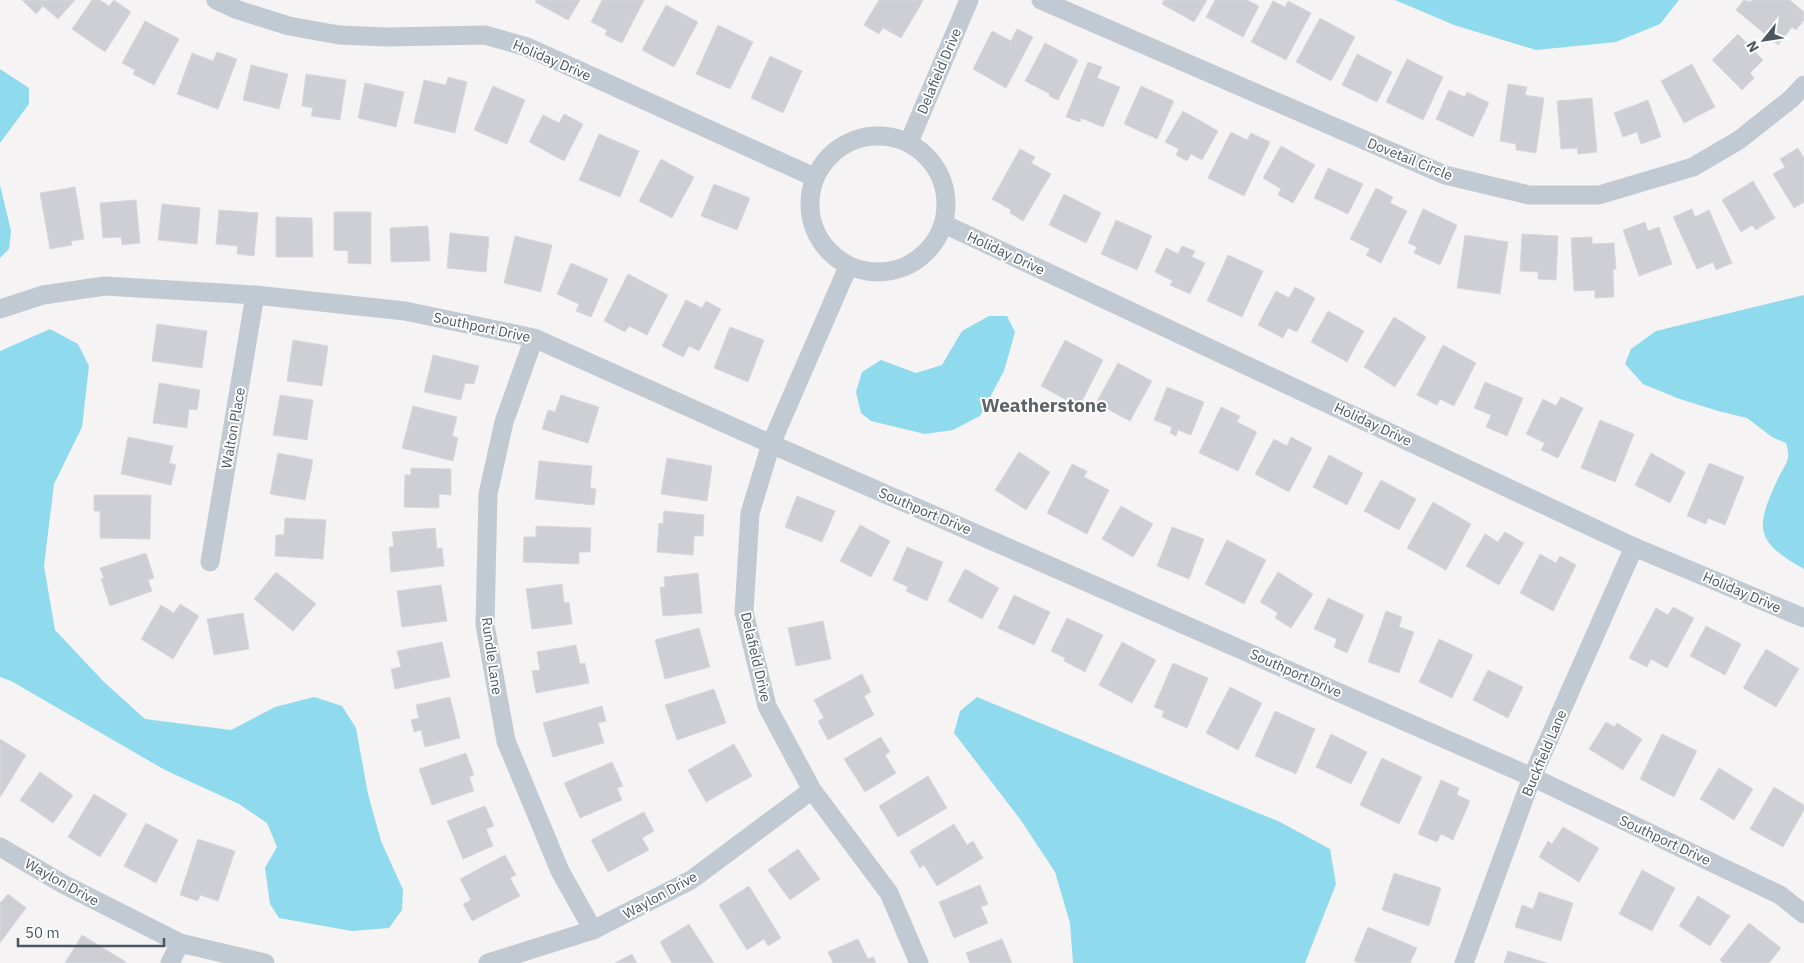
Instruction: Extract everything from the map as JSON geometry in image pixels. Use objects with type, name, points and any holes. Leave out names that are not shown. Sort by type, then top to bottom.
[{"type":"street","name":"Holiday Drive","points":[[216,0],[238,10],[289,26],[339,35],[387,38],[485,35],[527,47],[814,178]]},
{"type":"street","name":"Delafield Drive","points":[[909,142],[969,0]]},
{"type":"street","name":"Dovetail Circle","points":[[1041,0],[1445,175],[1529,195],[1599,195],[1693,166],[1739,140],[1791,99],[1804,85]]},
{"type":"street","points":[[883,135],[909,142],[928,156],[937,167],[947,198],[944,224],[927,254],[901,270],[876,274],[848,267],[829,252],[812,222],[809,199],[814,178],[831,153],[860,137],[883,135]]},
{"type":"street","name":"Holiday Drive","points":[[944,224],[1634,546],[1804,618]]},
{"type":"street","name":"Delafield Drive","points":[[848,267],[771,444],[750,513],[744,612],[767,706],[812,790],[888,893],[918,963]]},
{"type":"street","name":"Southport Drive","points":[[0,308],[44,295],[105,286],[255,295],[405,311],[534,338],[771,444],[1532,777],[1780,895],[1804,914]]},
{"type":"street","name":"Walton Place","points":[[210,562],[255,295]]},
{"type":"street","name":"Rundle Lane","points":[[534,338],[504,422],[488,494],[485,625],[506,741],[560,871],[594,930]]},
{"type":"street","name":"Buckfield Lane","points":[[1464,963],[1532,777],[1634,546]]},
{"type":"street","name":"Waylon Drive","points":[[488,963],[594,930],[691,880],[812,790]]},
{"type":"street","name":"Waylon Drive","points":[[0,847],[63,884],[180,943],[265,963]]},
{"type":"street","points":[[170,963],[180,943]]},
{"type":"water","points":[[1395,0],[1679,0],[1660,24],[1616,42],[1536,50],[1454,25]]},
{"type":"water","points":[[0,69],[29,88],[29,104],[0,143]]},
{"type":"water","points":[[0,185],[11,231],[9,249],[0,258]]},
{"type":"water","points":[[1804,295],[1804,569],[1777,551],[1764,535],[1764,513],[1788,458],[1786,443],[1772,437],[1747,418],[1677,398],[1643,384],[1625,364],[1631,349],[1656,331]]},
{"type":"water","points":[[989,316],[1007,316],[1015,332],[1004,371],[980,416],[953,430],[925,434],[871,421],[861,413],[856,392],[862,372],[881,360],[916,373],[942,365],[962,331]]},
{"type":"water","points":[[50,329],[78,344],[89,366],[82,427],[54,484],[44,566],[55,630],[104,682],[145,719],[231,730],[275,707],[314,697],[342,706],[356,728],[368,794],[381,841],[403,890],[402,910],[389,928],[352,931],[279,918],[270,904],[265,868],[277,847],[267,823],[239,804],[165,770],[11,681],[0,677],[0,351]]},
{"type":"water","points":[[977,697],[1280,822],[1330,849],[1336,884],[1305,963],[1073,963],[1070,923],[1055,872],[1020,819],[954,733],[960,711]]},
{"type":"building","points":[[22,0],[75,0],[58,19],[43,6],[36,14]]},
{"type":"building","points":[[92,0],[100,0],[109,6],[114,0],[131,12],[105,52],[72,29]]},
{"type":"building","points":[[536,0],[580,0],[568,20],[535,2]]},
{"type":"building","points":[[602,0],[644,0],[622,43],[605,35],[607,30],[591,22]]},
{"type":"building","points":[[879,0],[923,1],[901,38],[883,28],[879,34],[864,25]]},
{"type":"building","points":[[1164,0],[1207,0],[1194,22],[1162,4]]},
{"type":"building","points":[[1215,0],[1247,0],[1259,6],[1243,37],[1206,17]]},
{"type":"building","points":[[1744,0],[1751,2],[1752,0],[1790,0],[1804,12],[1804,20],[1796,30],[1792,27],[1778,45],[1736,10]]},
{"type":"building","points":[[1273,1],[1285,7],[1288,1],[1311,13],[1286,60],[1251,42]]},
{"type":"building","points":[[666,5],[698,22],[674,67],[642,50]]},
{"type":"building","points":[[1320,18],[1355,37],[1331,81],[1296,62]]},
{"type":"building","points":[[145,21],[179,39],[154,85],[133,74],[135,70],[122,63]]},
{"type":"building","points":[[718,25],[753,42],[730,89],[696,74]]},
{"type":"building","points":[[1017,29],[1033,37],[1006,88],[973,69],[992,31],[1011,41]]},
{"type":"building","points":[[1738,34],[1763,60],[1750,73],[1754,78],[1742,90],[1712,60]]},
{"type":"building","points":[[1045,43],[1078,60],[1058,100],[1025,81]]},
{"type":"building","points":[[217,52],[237,59],[218,109],[177,94],[192,53],[213,61]]},
{"type":"building","points":[[1357,54],[1392,72],[1377,102],[1342,85]]},
{"type":"building","points":[[770,56],[802,71],[783,113],[751,98]]},
{"type":"building","points":[[1407,59],[1443,77],[1423,120],[1386,102]]},
{"type":"building","points":[[1088,62],[1102,67],[1097,78],[1120,87],[1103,127],[1081,118],[1080,122],[1066,117]]},
{"type":"building","points":[[1692,64],[1715,107],[1684,123],[1661,81]]},
{"type":"building","points":[[251,65],[288,74],[279,109],[243,100]]},
{"type":"building","points":[[306,74],[346,80],[340,120],[311,116],[313,108],[302,106]]},
{"type":"building","points":[[448,77],[467,82],[455,133],[414,123],[424,80],[446,85]]},
{"type":"building","points":[[365,83],[404,92],[396,127],[358,118]]},
{"type":"building","points":[[1508,84],[1527,87],[1525,95],[1544,98],[1536,153],[1516,150],[1516,144],[1500,141]]},
{"type":"building","points":[[493,86],[525,100],[507,144],[474,130]]},
{"type":"building","points":[[1141,86],[1174,101],[1157,139],[1124,124]]},
{"type":"building","points":[[1449,90],[1465,97],[1467,92],[1489,103],[1473,137],[1436,119]]},
{"type":"building","points":[[1592,98],[1597,152],[1578,154],[1577,148],[1561,149],[1557,101]]},
{"type":"building","points":[[1648,100],[1661,137],[1641,144],[1637,132],[1623,137],[1614,113]]},
{"type":"building","points":[[1183,111],[1218,131],[1202,160],[1191,154],[1187,161],[1176,155],[1179,149],[1165,142]]},
{"type":"building","points":[[564,114],[583,124],[564,161],[529,142],[543,115],[559,123]]},
{"type":"building","points":[[1231,132],[1247,140],[1251,133],[1270,142],[1244,196],[1208,178]]},
{"type":"building","points":[[599,134],[639,151],[620,197],[579,180]]},
{"type":"building","points":[[1281,146],[1315,165],[1293,203],[1278,195],[1281,189],[1263,178]]},
{"type":"building","points":[[1798,148],[1804,158],[1804,202],[1794,208],[1773,174],[1785,167],[1780,159]]},
{"type":"building","points":[[1020,149],[1035,157],[1031,163],[1051,174],[1023,221],[1010,213],[1011,210],[992,199]]},
{"type":"building","points":[[661,159],[694,177],[672,218],[639,201]]},
{"type":"building","points":[[1328,168],[1363,184],[1348,214],[1314,198]]},
{"type":"building","points":[[1753,181],[1775,218],[1756,230],[1752,225],[1741,232],[1722,200]]},
{"type":"building","points":[[714,184],[750,198],[737,230],[701,216]]},
{"type":"building","points":[[75,187],[84,239],[71,241],[72,245],[50,249],[40,193]]},
{"type":"building","points":[[1376,188],[1393,197],[1390,203],[1407,211],[1381,263],[1366,255],[1370,249],[1350,239]]},
{"type":"building","points":[[1064,194],[1101,213],[1086,243],[1049,225]]},
{"type":"building","points":[[136,200],[140,243],[122,245],[121,237],[103,238],[100,203]]},
{"type":"building","points":[[162,204],[200,208],[197,244],[158,240]]},
{"type":"building","points":[[1423,209],[1457,225],[1440,265],[1414,253],[1417,247],[1408,243]]},
{"type":"building","points":[[1692,209],[1695,217],[1709,210],[1732,263],[1716,270],[1713,262],[1697,269],[1673,217]]},
{"type":"building","points":[[219,210],[258,213],[254,256],[237,254],[238,246],[216,244]]},
{"type":"building","points":[[334,212],[371,212],[371,264],[348,263],[348,251],[334,250]]},
{"type":"building","points":[[276,217],[312,218],[313,257],[276,257]]},
{"type":"building","points":[[1116,220],[1152,236],[1137,270],[1101,254]]},
{"type":"building","points":[[1645,222],[1648,231],[1659,227],[1672,264],[1639,276],[1623,230]]},
{"type":"building","points":[[428,226],[430,261],[391,262],[390,228]]},
{"type":"building","points":[[450,233],[489,237],[486,272],[447,268]]},
{"type":"building","points":[[1522,234],[1558,236],[1556,280],[1538,279],[1538,272],[1520,271]]},
{"type":"building","points":[[1465,235],[1508,242],[1500,294],[1457,288]]},
{"type":"building","points":[[515,236],[552,245],[541,292],[504,283]]},
{"type":"building","points":[[1592,237],[1592,244],[1614,243],[1616,269],[1613,270],[1614,297],[1595,298],[1595,290],[1574,291],[1571,238]]},
{"type":"building","points":[[1182,246],[1195,251],[1192,257],[1205,263],[1190,294],[1170,285],[1173,281],[1155,272],[1166,248],[1178,254]]},
{"type":"building","points":[[1228,255],[1263,271],[1242,317],[1207,301]]},
{"type":"building","points":[[571,263],[608,279],[591,317],[576,311],[579,304],[557,294]]},
{"type":"building","points":[[628,274],[668,295],[647,335],[629,326],[625,332],[604,321]]},
{"type":"building","points":[[1295,287],[1315,298],[1297,332],[1288,328],[1283,338],[1258,325],[1276,291],[1289,298]]},
{"type":"building","points":[[686,300],[702,308],[706,301],[721,309],[699,351],[689,346],[683,357],[662,346]]},
{"type":"building","points":[[1328,311],[1364,331],[1347,362],[1311,342]]},
{"type":"building","points":[[1394,317],[1426,337],[1395,387],[1364,367]]},
{"type":"building","points":[[157,324],[207,331],[202,368],[152,361]]},
{"type":"building","points":[[730,327],[764,340],[748,382],[714,368]]},
{"type":"building","points":[[293,340],[328,346],[322,386],[287,381]]},
{"type":"building","points":[[1065,340],[1103,360],[1079,407],[1041,386]]},
{"type":"building","points":[[1443,345],[1476,363],[1454,406],[1440,399],[1437,405],[1417,395]]},
{"type":"building","points":[[433,355],[479,366],[474,384],[465,383],[461,400],[424,392]]},
{"type":"building","points":[[1118,363],[1152,381],[1130,421],[1096,403]]},
{"type":"building","points":[[1485,382],[1523,398],[1507,436],[1486,427],[1491,415],[1474,408]]},
{"type":"building","points":[[159,383],[200,390],[197,410],[189,409],[187,428],[153,423]]},
{"type":"building","points":[[1167,387],[1204,402],[1191,435],[1178,430],[1176,436],[1170,433],[1172,427],[1154,420]]},
{"type":"building","points":[[280,395],[313,400],[307,440],[273,435]]},
{"type":"building","points":[[561,395],[599,407],[588,443],[542,429],[548,410],[555,412]]},
{"type":"building","points":[[1561,397],[1583,408],[1558,458],[1541,450],[1545,443],[1526,434],[1543,399],[1556,406]]},
{"type":"building","points":[[413,406],[457,417],[452,436],[458,438],[453,461],[402,448]]},
{"type":"building","points":[[1221,407],[1240,416],[1237,422],[1257,432],[1238,471],[1199,453]]},
{"type":"building","points":[[1600,420],[1634,434],[1615,482],[1581,468]]},
{"type":"building","points":[[128,437],[173,446],[169,463],[176,465],[171,485],[121,474]]},
{"type":"building","points":[[1291,437],[1312,448],[1289,492],[1255,474],[1274,439],[1287,446]]},
{"type":"building","points":[[1019,452],[1050,472],[1026,510],[995,490]]},
{"type":"building","points":[[278,453],[313,460],[305,500],[270,494]]},
{"type":"building","points":[[1651,453],[1685,472],[1670,503],[1635,485]]},
{"type":"building","points":[[1329,455],[1363,473],[1347,505],[1313,487]]},
{"type":"building","points":[[667,458],[712,466],[707,501],[661,494]]},
{"type":"building","points":[[539,461],[592,466],[590,488],[596,489],[594,505],[535,499]]},
{"type":"building","points":[[1709,463],[1744,477],[1725,525],[1708,518],[1706,524],[1687,516]]},
{"type":"building","points":[[1072,464],[1087,471],[1084,477],[1109,490],[1087,534],[1047,513]]},
{"type":"building","points":[[411,468],[451,469],[451,495],[439,494],[439,508],[404,507],[405,475],[411,475]]},
{"type":"building","points":[[1381,480],[1416,499],[1399,530],[1364,511]]},
{"type":"building","points":[[94,495],[151,495],[150,539],[100,538],[100,511],[94,511]]},
{"type":"building","points":[[797,496],[835,511],[822,542],[785,527]]},
{"type":"building","points":[[1433,502],[1471,524],[1446,570],[1407,548]]},
{"type":"building","points":[[1121,506],[1153,524],[1133,557],[1102,539]]},
{"type":"building","points":[[664,511],[704,515],[703,536],[694,536],[693,555],[657,552],[659,523],[663,524]]},
{"type":"building","points":[[285,518],[326,520],[323,559],[275,556],[276,535],[284,535]]},
{"type":"building","points":[[860,525],[890,541],[871,577],[840,561]]},
{"type":"building","points":[[536,526],[591,528],[590,552],[579,552],[579,564],[523,562],[524,537],[536,537]]},
{"type":"building","points":[[1172,527],[1204,539],[1189,579],[1157,566]]},
{"type":"building","points":[[435,528],[437,549],[442,548],[444,566],[391,572],[389,547],[394,546],[392,532]]},
{"type":"building","points":[[1505,532],[1524,543],[1499,585],[1466,566],[1485,534],[1498,542]]},
{"type":"building","points":[[1227,540],[1266,560],[1244,604],[1205,584]]},
{"type":"building","points":[[907,547],[943,562],[927,601],[906,591],[908,587],[893,580]]},
{"type":"building","points":[[146,553],[154,578],[148,580],[152,591],[110,606],[101,579],[104,578],[100,568]]},
{"type":"building","points":[[1540,554],[1556,563],[1560,556],[1576,565],[1553,611],[1520,593]]},
{"type":"building","points":[[965,569],[999,588],[982,619],[948,601]]},
{"type":"building","points":[[276,572],[316,604],[293,631],[254,599]]},
{"type":"building","points":[[1278,572],[1313,594],[1291,628],[1275,618],[1278,613],[1260,602]]},
{"type":"building","points":[[698,573],[702,613],[663,616],[660,587],[665,587],[664,577]]},
{"type":"building","points":[[562,584],[564,603],[569,602],[572,624],[532,629],[526,589]]},
{"type":"building","points":[[441,585],[447,621],[402,627],[397,591]]},
{"type":"building","points":[[1014,595],[1050,612],[1034,645],[998,628]]},
{"type":"building","points":[[1328,598],[1364,615],[1347,653],[1334,647],[1337,639],[1314,629]]},
{"type":"building","points":[[180,604],[199,616],[173,659],[141,639],[161,605],[174,613]]},
{"type":"building","points":[[1673,607],[1694,618],[1667,668],[1651,659],[1647,667],[1629,658],[1656,608],[1668,615]]},
{"type":"building","points":[[1386,611],[1402,617],[1399,627],[1414,632],[1399,673],[1368,662]]},
{"type":"building","points":[[243,613],[249,649],[214,655],[207,619]]},
{"type":"building","points":[[1067,618],[1103,635],[1085,672],[1064,661],[1065,658],[1051,651]]},
{"type":"building","points":[[823,621],[831,659],[796,666],[788,628]]},
{"type":"building","points":[[1706,626],[1741,644],[1725,675],[1690,656]]},
{"type":"building","points":[[699,628],[710,667],[665,679],[655,640]]},
{"type":"building","points":[[1439,639],[1473,655],[1452,698],[1419,682]]},
{"type":"building","points":[[442,642],[450,677],[395,689],[391,669],[401,667],[397,651]]},
{"type":"building","points":[[1122,642],[1156,660],[1132,703],[1099,685]]},
{"type":"building","points":[[576,645],[580,664],[585,663],[589,683],[536,693],[532,671],[540,670],[537,652]]},
{"type":"building","points":[[1766,649],[1799,669],[1776,707],[1743,688]]},
{"type":"building","points":[[1173,663],[1208,678],[1187,728],[1162,717],[1164,711],[1154,707]]},
{"type":"building","points":[[1488,670],[1523,687],[1508,718],[1473,700]]},
{"type":"building","points":[[862,674],[871,692],[864,696],[874,715],[828,740],[818,721],[824,718],[814,700]]},
{"type":"building","points":[[1230,687],[1262,703],[1238,750],[1206,733]]},
{"type":"building","points":[[714,689],[726,723],[677,740],[665,705]]},
{"type":"building","points":[[450,697],[460,738],[425,747],[421,730],[414,732],[411,720],[419,718],[416,705]]},
{"type":"building","points":[[602,706],[606,721],[598,723],[604,743],[553,757],[543,723]]},
{"type":"building","points":[[1275,711],[1315,729],[1296,774],[1255,756]]},
{"type":"building","points":[[1606,722],[1614,727],[1617,723],[1642,739],[1623,770],[1589,749]]},
{"type":"building","points":[[1331,734],[1367,752],[1351,784],[1316,767]]},
{"type":"building","points":[[1662,734],[1697,751],[1674,797],[1640,779]]},
{"type":"building","points":[[881,737],[890,752],[885,755],[896,773],[865,792],[844,759]]},
{"type":"building","points":[[0,739],[26,755],[1,796],[0,796]]},
{"type":"building","points":[[734,744],[752,776],[706,802],[688,770]]},
{"type":"building","points":[[466,753],[474,775],[469,777],[474,791],[432,805],[419,769]]},
{"type":"building","points":[[1382,758],[1422,777],[1399,824],[1360,805]]},
{"type":"building","points":[[612,762],[623,786],[617,788],[622,800],[580,818],[564,783]]},
{"type":"building","points":[[1719,768],[1753,789],[1734,820],[1700,799]]},
{"type":"building","points":[[40,772],[73,795],[53,823],[20,800]]},
{"type":"building","points":[[928,776],[947,808],[898,837],[879,806]]},
{"type":"building","points":[[1441,780],[1459,788],[1457,795],[1470,801],[1453,840],[1441,834],[1437,842],[1418,834]]},
{"type":"building","points":[[1774,787],[1804,805],[1804,810],[1783,847],[1750,829]]},
{"type":"building","points":[[94,794],[127,814],[100,857],[68,837]]},
{"type":"building","points":[[485,806],[494,826],[486,829],[493,846],[463,859],[447,821]]},
{"type":"building","points":[[644,812],[654,831],[642,838],[649,850],[608,872],[591,840]]},
{"type":"building","points":[[146,823],[178,840],[156,883],[124,866]]},
{"type":"building","points":[[954,824],[967,845],[973,841],[983,858],[937,886],[924,865],[920,868],[910,851]]},
{"type":"building","points":[[1563,827],[1599,848],[1579,882],[1539,857],[1548,841],[1552,844]]},
{"type":"building","points":[[198,839],[235,851],[218,901],[200,895],[198,901],[180,895]]},
{"type":"building","points":[[798,849],[820,879],[790,900],[768,870]]},
{"type":"building","points":[[505,855],[516,875],[510,878],[520,896],[472,921],[463,904],[471,900],[460,879]]},
{"type":"building","points":[[1642,870],[1675,888],[1652,931],[1619,914]]},
{"type":"building","points":[[1394,873],[1441,888],[1429,926],[1382,910]]},
{"type":"building","points":[[980,885],[988,904],[981,907],[988,923],[954,938],[939,902]]},
{"type":"building","points":[[749,886],[781,938],[768,946],[764,939],[747,950],[719,905]]},
{"type":"building","points":[[1539,892],[1573,903],[1561,941],[1515,927],[1522,905],[1533,909]]},
{"type":"building","points":[[8,894],[26,908],[0,943],[0,902]]},
{"type":"building","points":[[1698,896],[1730,916],[1710,946],[1679,926]]},
{"type":"building","points":[[1749,923],[1781,948],[1769,963],[1723,963],[1720,960]]},
{"type":"building","points":[[689,924],[714,963],[672,963],[660,942]]},
{"type":"building","points":[[1368,927],[1417,948],[1410,962],[1412,963],[1359,963],[1354,961]]},
{"type":"building","points":[[82,935],[126,962],[126,963],[65,963]]},
{"type":"building","points":[[858,939],[868,959],[873,957],[876,963],[833,963],[828,952]]},
{"type":"building","points":[[1002,939],[1012,963],[970,963],[966,953]]},
{"type":"building","points":[[1508,951],[1547,963],[1504,963]]},
{"type":"building","points":[[632,954],[637,963],[615,963]]},
{"type":"district","name":"Weatherstone","points":[[1044,405]]}]
